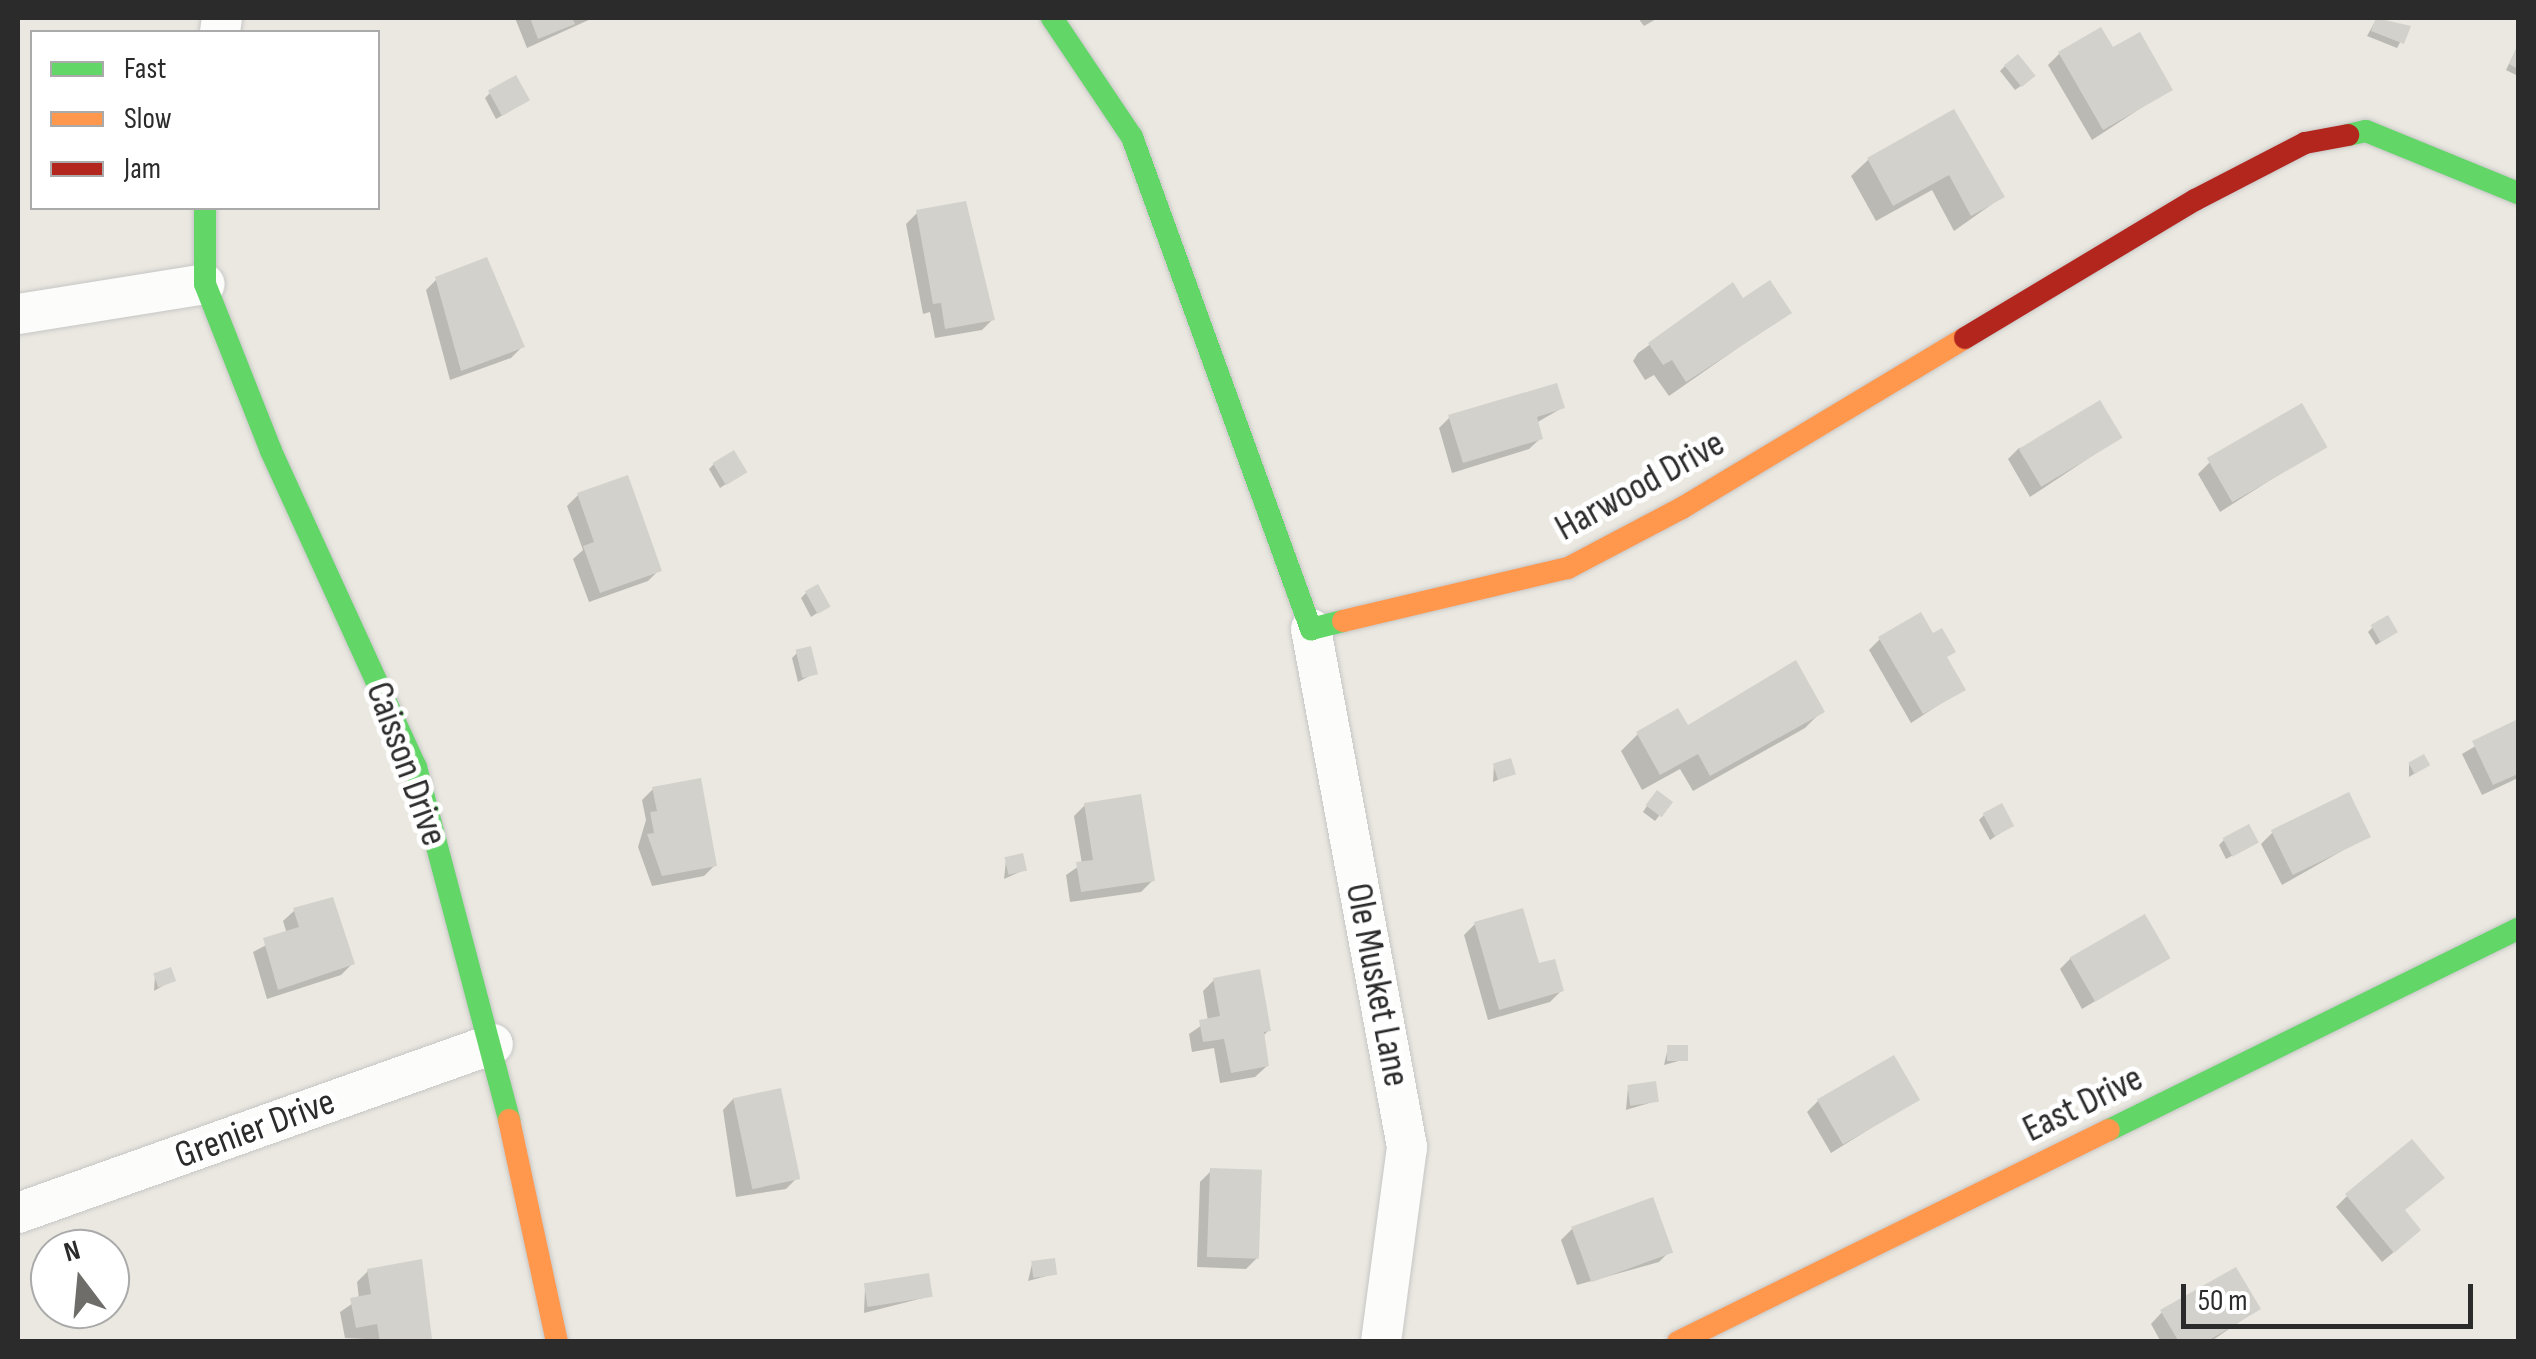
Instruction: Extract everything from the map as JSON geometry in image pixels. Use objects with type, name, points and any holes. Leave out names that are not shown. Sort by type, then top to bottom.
[{"type":"street","points":[[1052,18],[1132,138],[1310,629]]},
{"type":"street","name":"Harwood Drive","points":[[1310,629],[1568,568],[1682,508],[2178,210],[2305,143],[2366,131],[2518,192]]},
{"type":"street","name":"Caisson Drive","points":[[206,210],[206,284],[271,451],[416,767],[493,1044],[558,1342]]},
{"type":"street","points":[[18,314],[206,284]]},
{"type":"street","name":"Ole Musket Lane","points":[[1310,629],[1408,1147],[1381,1342]]},
{"type":"street","name":"East Drive","points":[[1678,1342],[2518,929]]},
{"type":"street","name":"Grenier Drive","points":[[18,1213],[493,1044]]},
{"type":"building","points":[[530,18],[572,18],[575,24],[538,39]]},
{"type":"building","points":[[2376,18],[2411,26],[2404,44],[2371,31]]},
{"type":"building","points":[[2101,27],[2113,47],[2140,32],[2173,90],[2103,130],[2058,52]]},
{"type":"building","points":[[2518,45],[2518,69],[2509,64]]},
{"type":"building","points":[[2018,54],[2036,76],[2022,87],[2004,65]]},
{"type":"building","points":[[516,75],[530,100],[502,116],[488,91]]},
{"type":"building","points":[[1954,109],[2005,197],[1971,216],[1949,175],[1893,206],[1867,158]]},
{"type":"building","points":[[966,201],[995,320],[945,329],[941,303],[933,304],[916,210]]},
{"type":"building","points":[[487,257],[525,347],[461,371],[435,277]]},
{"type":"building","points":[[1770,280],[1792,313],[1686,382],[1672,360],[1663,365],[1648,343],[1733,282],[1743,298]]},
{"type":"building","points":[[1557,383],[1565,408],[1537,417],[1543,439],[1463,463],[1448,415]]},
{"type":"building","points":[[2100,400],[2123,438],[2041,487],[2019,449]]},
{"type":"building","points":[[2302,403],[2328,447],[2232,502],[2207,458]]},
{"type":"building","points":[[734,450],[747,472],[726,485],[713,463]]},
{"type":"building","points":[[628,475],[662,571],[600,593],[583,546],[594,542],[577,493]]},
{"type":"building","points":[[818,584],[831,607],[817,614],[805,591]]},
{"type":"building","points":[[1921,612],[1933,633],[1942,628],[1956,652],[1947,657],[1966,690],[1923,714],[1878,637]]},
{"type":"building","points":[[2388,615],[2398,632],[2381,642],[2371,625]]},
{"type":"building","points":[[811,646],[818,674],[802,678],[795,650]]},
{"type":"building","points":[[1796,660],[1825,712],[1710,776],[1698,754],[1660,775],[1636,732],[1678,708],[1688,725]]},
{"type":"building","points":[[2518,719],[2518,774],[2493,785],[2472,741]]},
{"type":"building","points":[[2424,754],[2430,765],[2415,774],[2408,763]]},
{"type":"building","points":[[1511,758],[1516,774],[1498,780],[1493,764]]},
{"type":"building","points":[[701,778],[717,866],[662,876],[647,834],[654,833],[650,812],[657,811],[652,787]]},
{"type":"building","points":[[1657,790],[1673,802],[1662,817],[1646,805]]},
{"type":"building","points":[[2349,792],[2371,837],[2293,875],[2271,830]]},
{"type":"building","points":[[1141,794],[1155,881],[1081,892],[1076,862],[1093,860],[1084,803]]},
{"type":"building","points":[[2002,803],[2014,826],[1995,836],[1983,813]]},
{"type":"building","points":[[2249,824],[2259,843],[2232,857],[2223,838]]},
{"type":"building","points":[[1023,853],[1027,871],[1009,875],[1004,857]]},
{"type":"building","points":[[333,897],[355,964],[278,990],[263,938],[299,927],[293,908]]},
{"type":"building","points":[[1523,908],[1539,963],[1555,959],[1564,991],[1499,1010],[1474,922]]},
{"type":"building","points":[[2145,914],[2170,958],[2095,1002],[2070,958]]},
{"type":"building","points":[[171,967],[176,981],[158,988],[153,973]]},
{"type":"building","points":[[1260,969],[1271,1031],[1264,1032],[1269,1066],[1231,1073],[1224,1039],[1203,1042],[1199,1020],[1220,1016],[1213,978]]},
{"type":"building","points":[[1667,1045],[1688,1045],[1688,1061],[1667,1061]]},
{"type":"building","points":[[1894,1055],[1920,1100],[1843,1145],[1817,1100]]},
{"type":"building","points":[[1656,1081],[1659,1102],[1630,1106],[1627,1085]]},
{"type":"building","points":[[781,1088],[800,1179],[752,1189],[733,1098]]},
{"type":"building","points":[[2412,1139],[2445,1178],[2405,1210],[2421,1230],[2394,1253],[2345,1194]]},
{"type":"building","points":[[1210,1168],[1262,1170],[1259,1259],[1207,1257]]},
{"type":"building","points":[[1653,1197],[1673,1252],[1591,1282],[1571,1227]]},
{"type":"building","points":[[1055,1258],[1057,1275],[1033,1278],[1031,1261]]},
{"type":"building","points":[[422,1259],[432,1339],[380,1342],[377,1324],[356,1328],[350,1298],[371,1294],[367,1269]]},
{"type":"building","points":[[2236,1267],[2261,1309],[2206,1342],[2179,1342],[2160,1310]]},
{"type":"building","points":[[929,1273],[933,1297],[868,1307],[864,1283]]},
{"type":"traffic: fast","points":[[1052,18],[1132,137],[1311,629],[1343,621]]},
{"type":"traffic: fast","points":[[2348,135],[2366,131],[2518,193]]},
{"type":"traffic: fast","points":[[205,210],[205,284],[271,451],[416,767],[509,1120]]},
{"type":"traffic: fast","points":[[2109,1130],[2518,929]]},
{"type":"traffic: slow","points":[[1343,621],[1568,568],[1682,508],[1965,338]]},
{"type":"traffic: slow","points":[[509,1120],[557,1342]]},
{"type":"traffic: slow","points":[[1678,1342],[2109,1130]]},
{"type":"traffic: jam","points":[[1965,338],[2195,200],[2305,143],[2348,135]]}]
